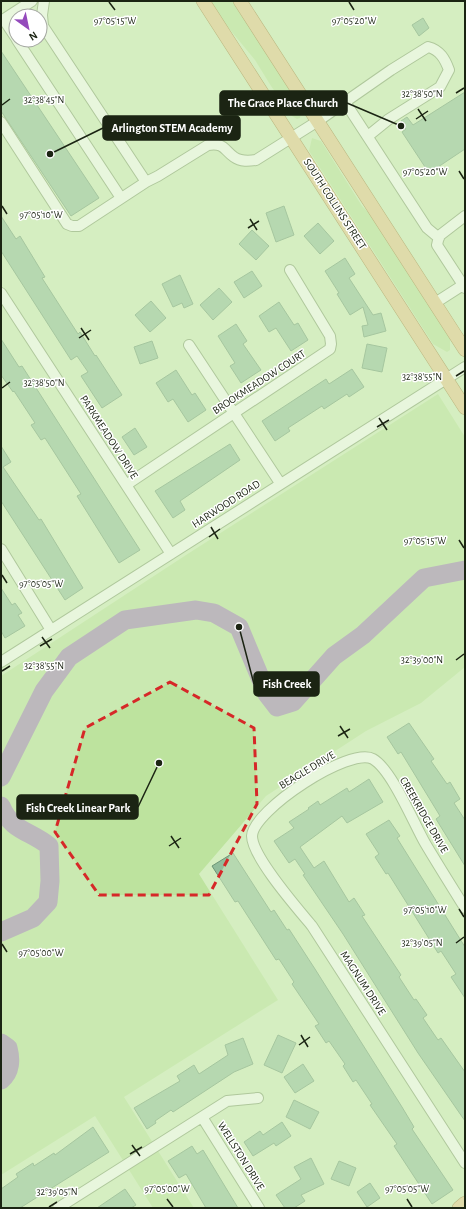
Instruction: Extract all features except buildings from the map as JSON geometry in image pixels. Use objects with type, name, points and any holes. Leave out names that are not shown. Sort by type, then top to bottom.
[{"type":"main road","name":"SOUTH COLLINS STREET","points":[[203,1],[465,408]]},
{"type":"main road","points":[[240,1],[465,350]]},
{"type":"main road","points":[[459,1208],[465,1203]]},
{"type":"street","points":[[2,20],[32,1]]},
{"type":"street","points":[[44,1],[42,15],[43,26],[146,182]]},
{"type":"street","points":[[1,122],[67,224],[79,226],[146,182],[208,145],[216,144],[226,148],[235,158],[244,161],[256,160],[318,121],[391,70],[428,47],[435,49],[444,59],[449,70],[440,87],[389,119],[368,136]]},
{"type":"street","points":[[23,48],[121,198]]},
{"type":"street","points":[[345,102],[427,228],[438,238]]},
{"type":"street","points":[[435,303],[464,287],[437,245],[438,238],[447,228],[465,216]]},
{"type":"street","name":"BROOKMEADOW COURT","points":[[126,485],[330,349],[330,336],[290,270]]},
{"type":"street","name":"PARKMEADOW DRIVE","points":[[1,293],[171,554]]},
{"type":"street","points":[[189,345],[280,483]]},
{"type":"street","name":"HARWOOD ROAD","points":[[1,662],[465,366]]},
{"type":"street","points":[[1,549],[51,630]]},
{"type":"street","name":"CREEKRIDGE DRIVE","points":[[346,760],[363,756],[373,759],[382,768],[411,813],[424,842],[465,908]]},
{"type":"street","name":"BEAGLE DRIVE","points":[[263,817],[287,794],[346,760]]},
{"type":"street","name":"MAGNUM DRIVE","points":[[263,817],[254,828],[252,837],[258,854],[285,894],[312,926],[465,1163]]},
{"type":"street","points":[[58,1208],[73,1204],[227,1101],[258,1098]]},
{"type":"street","name":"WELLSTON DRIVE","points":[[202,1117],[259,1208]]},
{"type":"highlighted area","points":[[170,682],[254,728],[257,804],[209,895],[99,895],[55,832],[85,728]]},
{"type":"green space","points":[[210,1],[233,1],[237,5],[302,108],[300,118],[297,119],[292,116],[255,60],[222,20]]},
{"type":"green space","points":[[312,138],[321,141],[362,206],[377,221],[450,333],[450,350],[447,352],[433,344],[309,151]]},
{"type":"green space","points":[[438,394],[465,437],[465,667],[421,703],[366,731],[266,796],[199,874],[278,1000],[124,1097],[194,1208],[153,1208],[95,1116],[1,1175],[1,676],[186,555]]},
{"type":"waterway","points":[[1,777],[44,691],[69,657],[125,620],[196,610],[214,613],[239,627],[267,694],[277,707],[293,702],[334,656],[363,635],[424,578],[465,570]]},
{"type":"waterway","points":[[1,806],[10,821],[49,846],[50,881],[48,902],[33,918],[1,932]]},
{"type":"waterway","points":[[1,1043],[8,1048],[10,1057],[7,1073],[1,1080]]},
{"type":"place","name":"The Grace Place Church","points":[[401,126]]},
{"type":"place","name":"Arlington STEM Academy","points":[[50,154]]},
{"type":"place","name":"Fish Creek","points":[[239,627]]},
{"type":"place","name":"Fish Creek Linear Park","points":[[159,763]]}]
